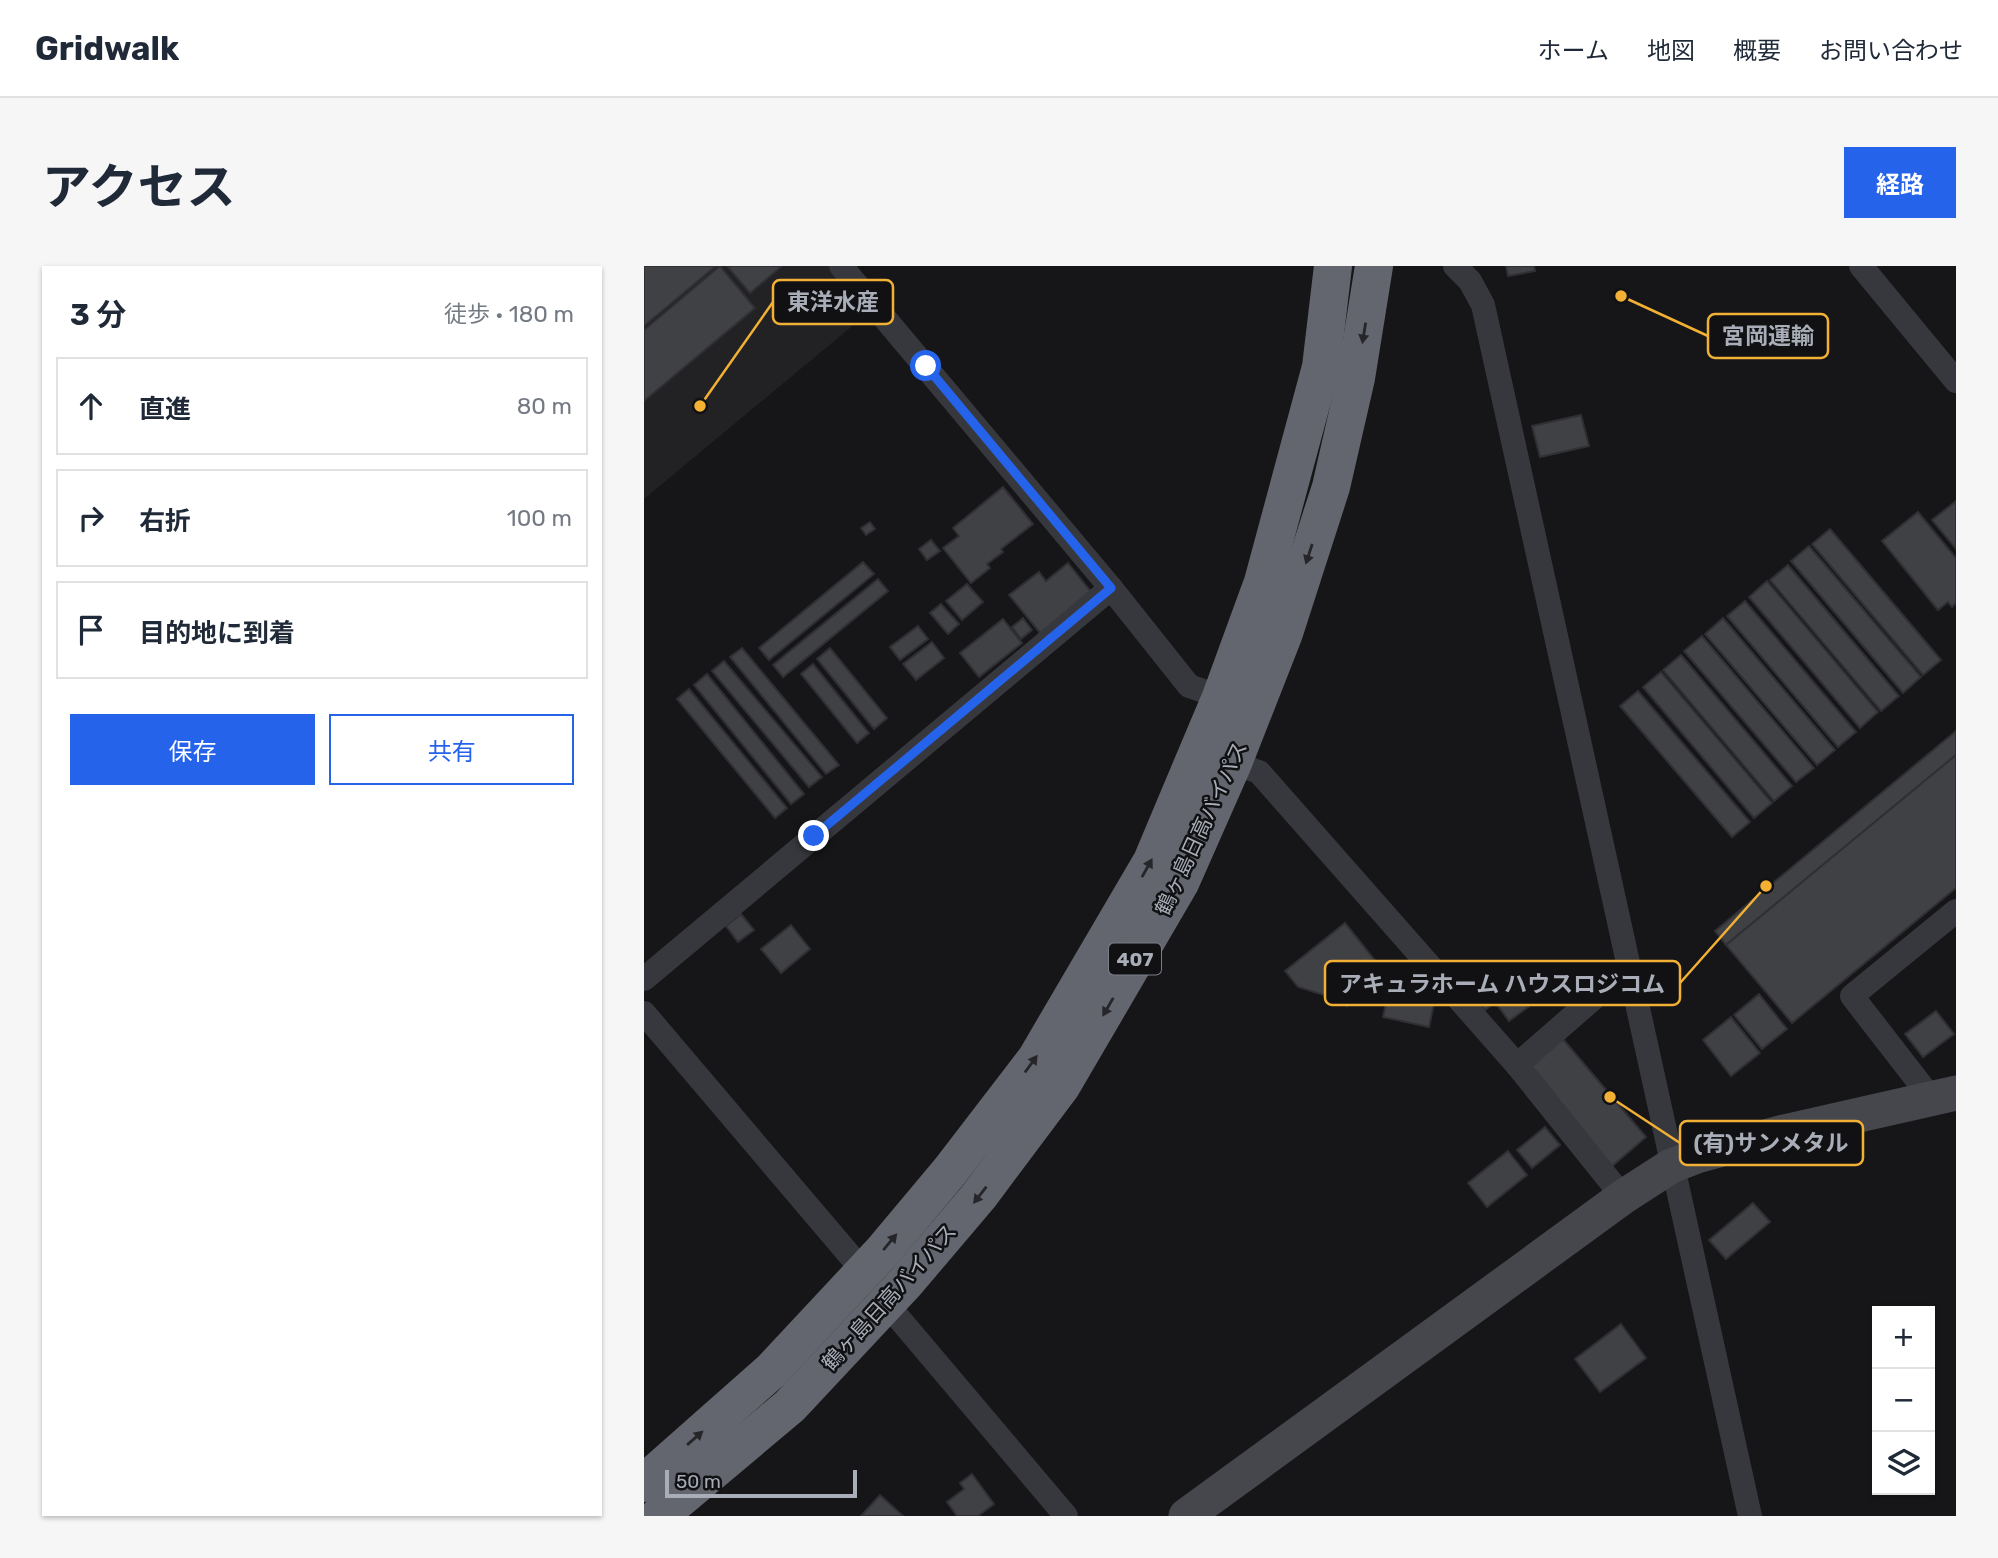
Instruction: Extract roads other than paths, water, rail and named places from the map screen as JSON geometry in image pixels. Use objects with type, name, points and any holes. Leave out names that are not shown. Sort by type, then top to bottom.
[{"type":"highway","name":"鶴ヶ島日高バイパス","points":[[644,1483],[772,1370],[864,1272],[950,1171],[1036,1059],[1152,861],[1221,697],[1263,582],[1321,367],[1333,266]]},
{"type":"highway","name":"鶴ヶ島日高バイパス","points":[[659,1516],[790,1406],[886,1303],[979,1196],[1062,1085],[1180,883],[1233,763],[1284,633],[1331,487],[1356,378],[1374,266]]},
{"type":"street","points":[[841,266],[1111,588],[1189,686],[1221,697]]},
{"type":"street","points":[[1455,266],[1470,281],[1483,306],[1749,1516]]},
{"type":"street","points":[[1861,266],[1956,380]]},
{"type":"street","points":[[644,979],[1111,588]]},
{"type":"street","points":[[1233,763],[1259,772],[1517,1065],[1623,1197]]},
{"type":"street","points":[[1186,1516],[1623,1197],[1671,1166],[1784,1132],[1944,1096],[1852,996],[1956,911]]},
{"type":"street","points":[[1517,1065],[1627,970]]},
{"type":"street","points":[[644,1013],[864,1272]]},
{"type":"street","points":[[886,1303],[1066,1516]]},
{"type":"place","name":"宮岡運輸","points":[[1621,296]]},
{"type":"place","name":"東洋水産","points":[[700,406]]},
{"type":"place","name":"アキュラホーム ハウスロジコム","points":[[1766,886]]},
{"type":"place","name":"(有)サンメタル","points":[[1610,1097]]}]
